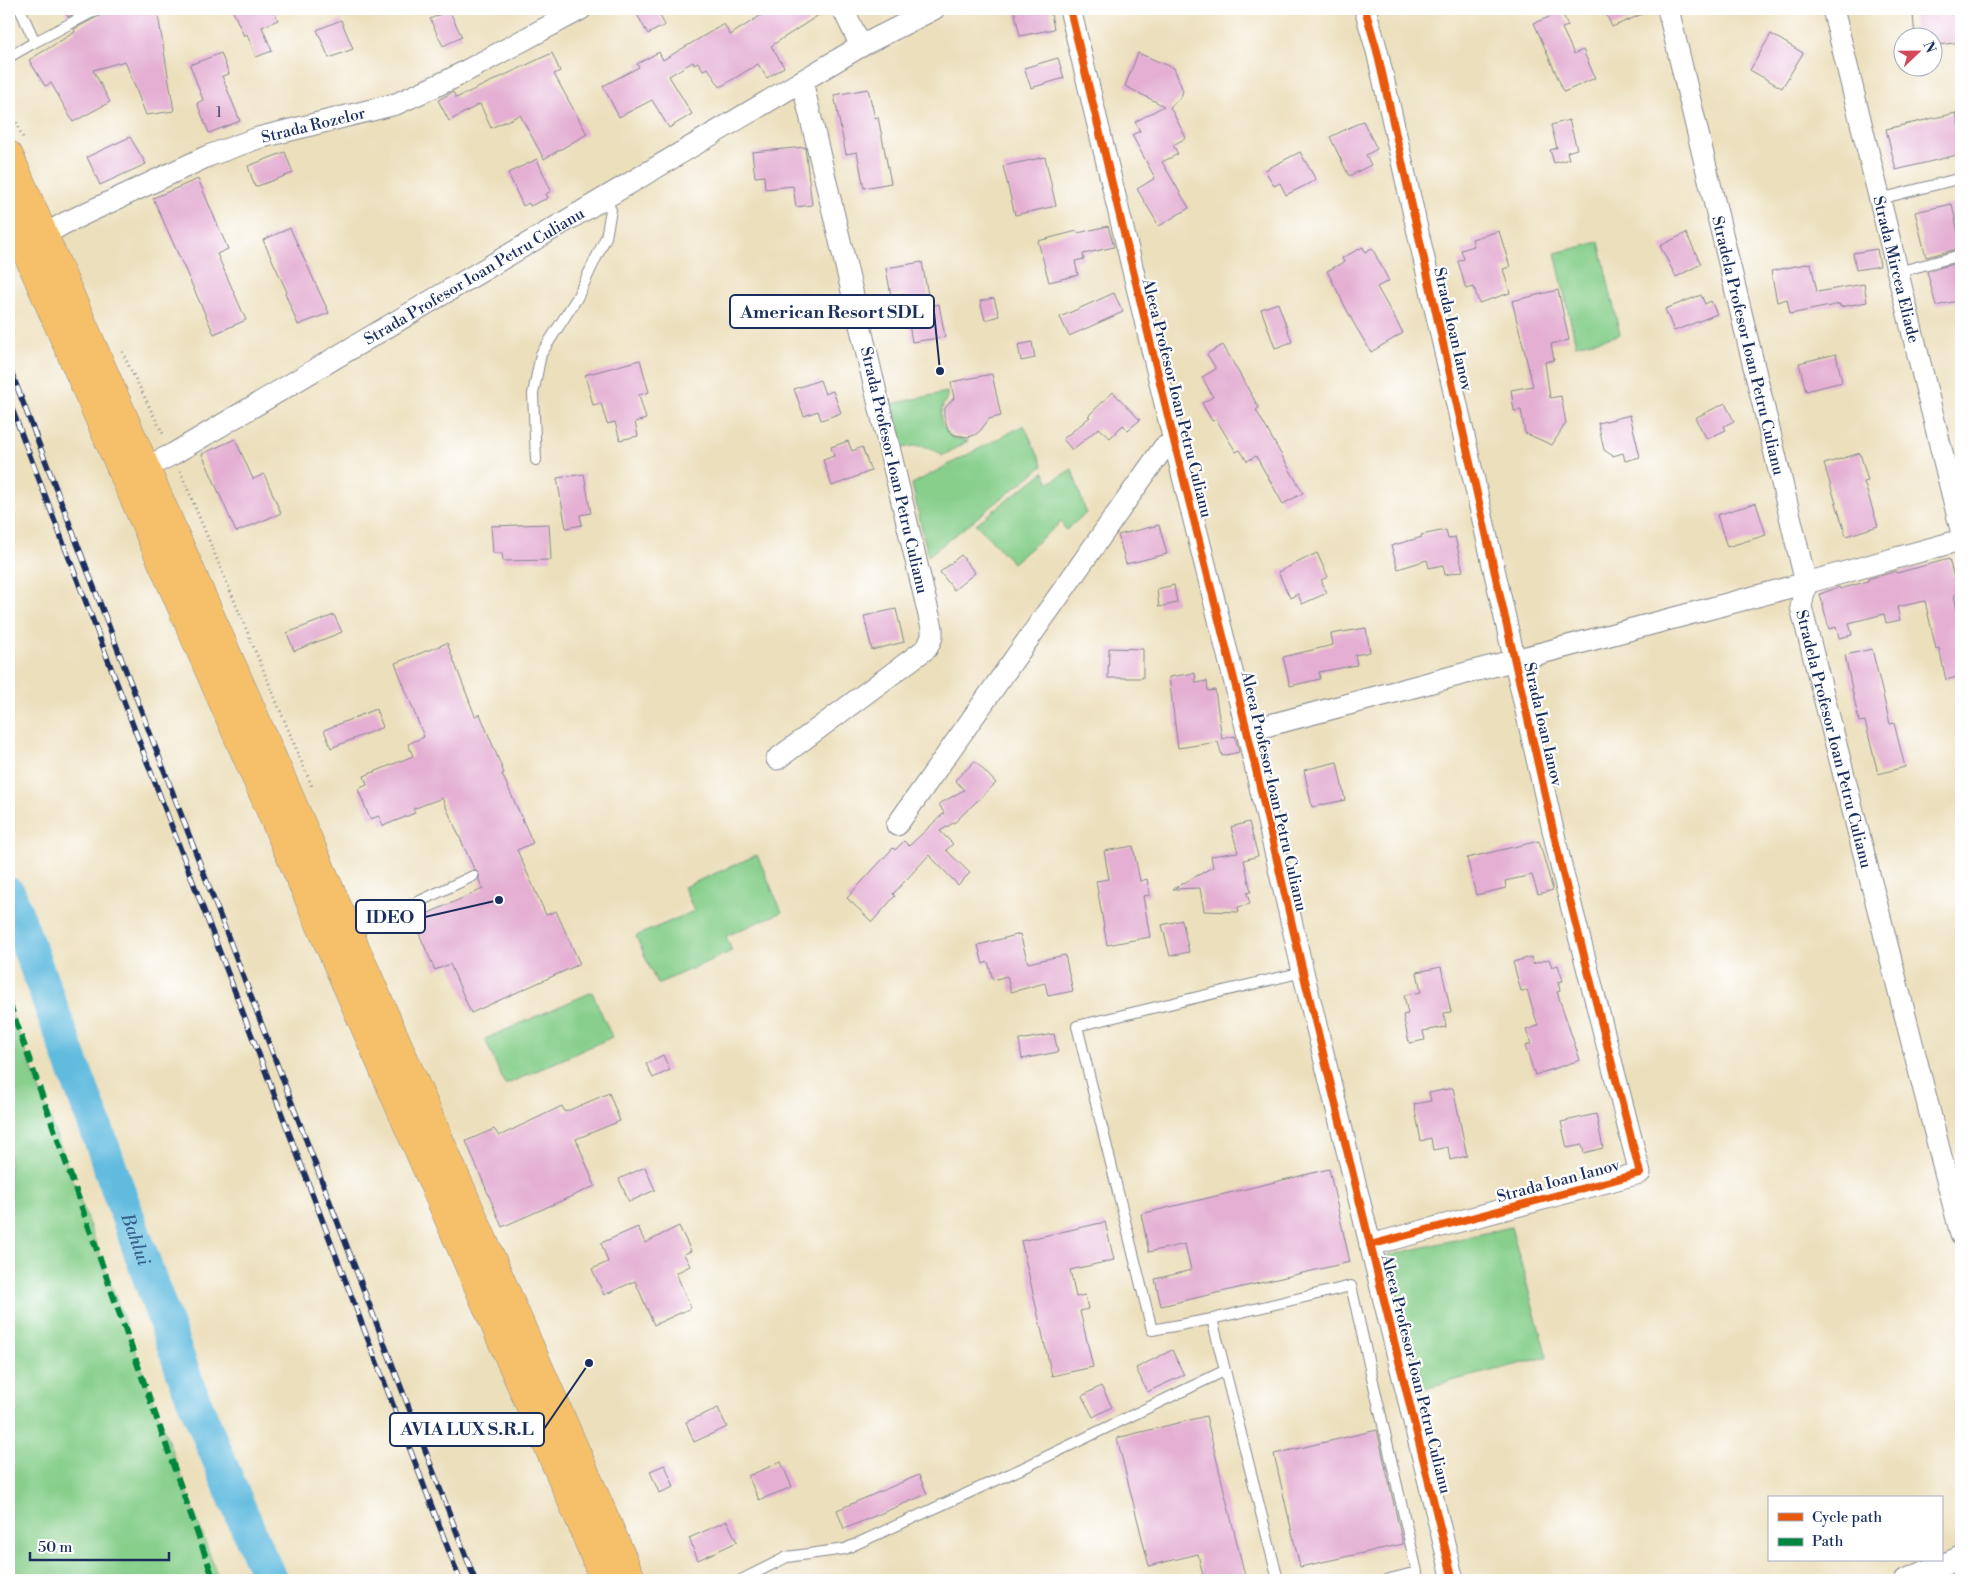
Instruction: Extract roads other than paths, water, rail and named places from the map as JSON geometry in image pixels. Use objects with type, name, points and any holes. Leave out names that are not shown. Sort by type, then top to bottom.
[{"type":"main road","points":[[9,155],[632,1580]]},
{"type":"main road","points":[[9,212],[580,1520],[604,1580]]},
{"type":"main road","points":[[580,1520],[588,1580]]},
{"type":"street","name":"Strada Rozelor","points":[[44,235],[65,223],[208,156],[258,138],[396,104],[451,79],[581,9]]},
{"type":"street","points":[[843,9],[861,46]]},
{"type":"street","name":"Strada Profesor Ioan Petru Culianu","points":[[145,468],[173,454],[861,46],[934,9]]},
{"type":"street","name":"Aleea Profesor Ioan Petru Culianu","points":[[1070,9],[1175,444],[1247,731],[1303,972],[1453,1580]]},
{"type":"street","name":"Strada Ioan Ianov","points":[[1365,9],[1377,51],[1562,870],[1640,1173],[1370,1245]]},
{"type":"street","name":"Stradela Profesor Ioan Petru Culianu","points":[[1668,9],[1806,583],[1801,607],[1961,1235]]},
{"type":"street","name":"Strada Mircea Eliade","points":[[1833,9],[1961,530]]},
{"type":"street","name":"Strada Profesor Ioan Petru Culianu","points":[[777,759],[927,648],[932,638],[932,628],[802,81]]},
{"type":"street","points":[[897,825],[1164,447],[1175,444]]},
{"type":"street","points":[[1247,731],[1961,540]]},
{"type":"street","points":[[1905,1580],[1961,1557]]},
{"type":"lane","points":[[20,9],[35,42]]},
{"type":"lane","points":[[9,58],[98,9]]},
{"type":"lane","points":[[1880,199],[1961,178]]},
{"type":"lane","points":[[536,460],[534,394],[541,354],[577,298],[606,237],[611,210],[604,198]]},
{"type":"lane","points":[[1898,272],[1961,255]]},
{"type":"lane","points":[[348,934],[474,876]]},
{"type":"lane","points":[[1303,972],[1077,1026],[1152,1330],[1212,1319],[1352,1286],[1418,1572],[1386,1580]]},
{"type":"lane","points":[[1212,1319],[1278,1580]]},
{"type":"lane","points":[[741,1580],[787,1557],[845,1549],[1023,1468],[1224,1371]]},
{"type":"waterway","name":"Bahlui","points":[[9,894],[95,1125],[188,1386],[271,1580]]},
{"type":"railway","points":[[9,366],[475,1580]]},
{"type":"railway","points":[[9,401],[460,1580]]},
{"type":"place","name":"American Resort SDL","points":[[940,371]]},
{"type":"place","name":"IDEO","points":[[499,900]]},
{"type":"place","name":"AVIA LUX S.R.L","points":[[589,1363]]}]
